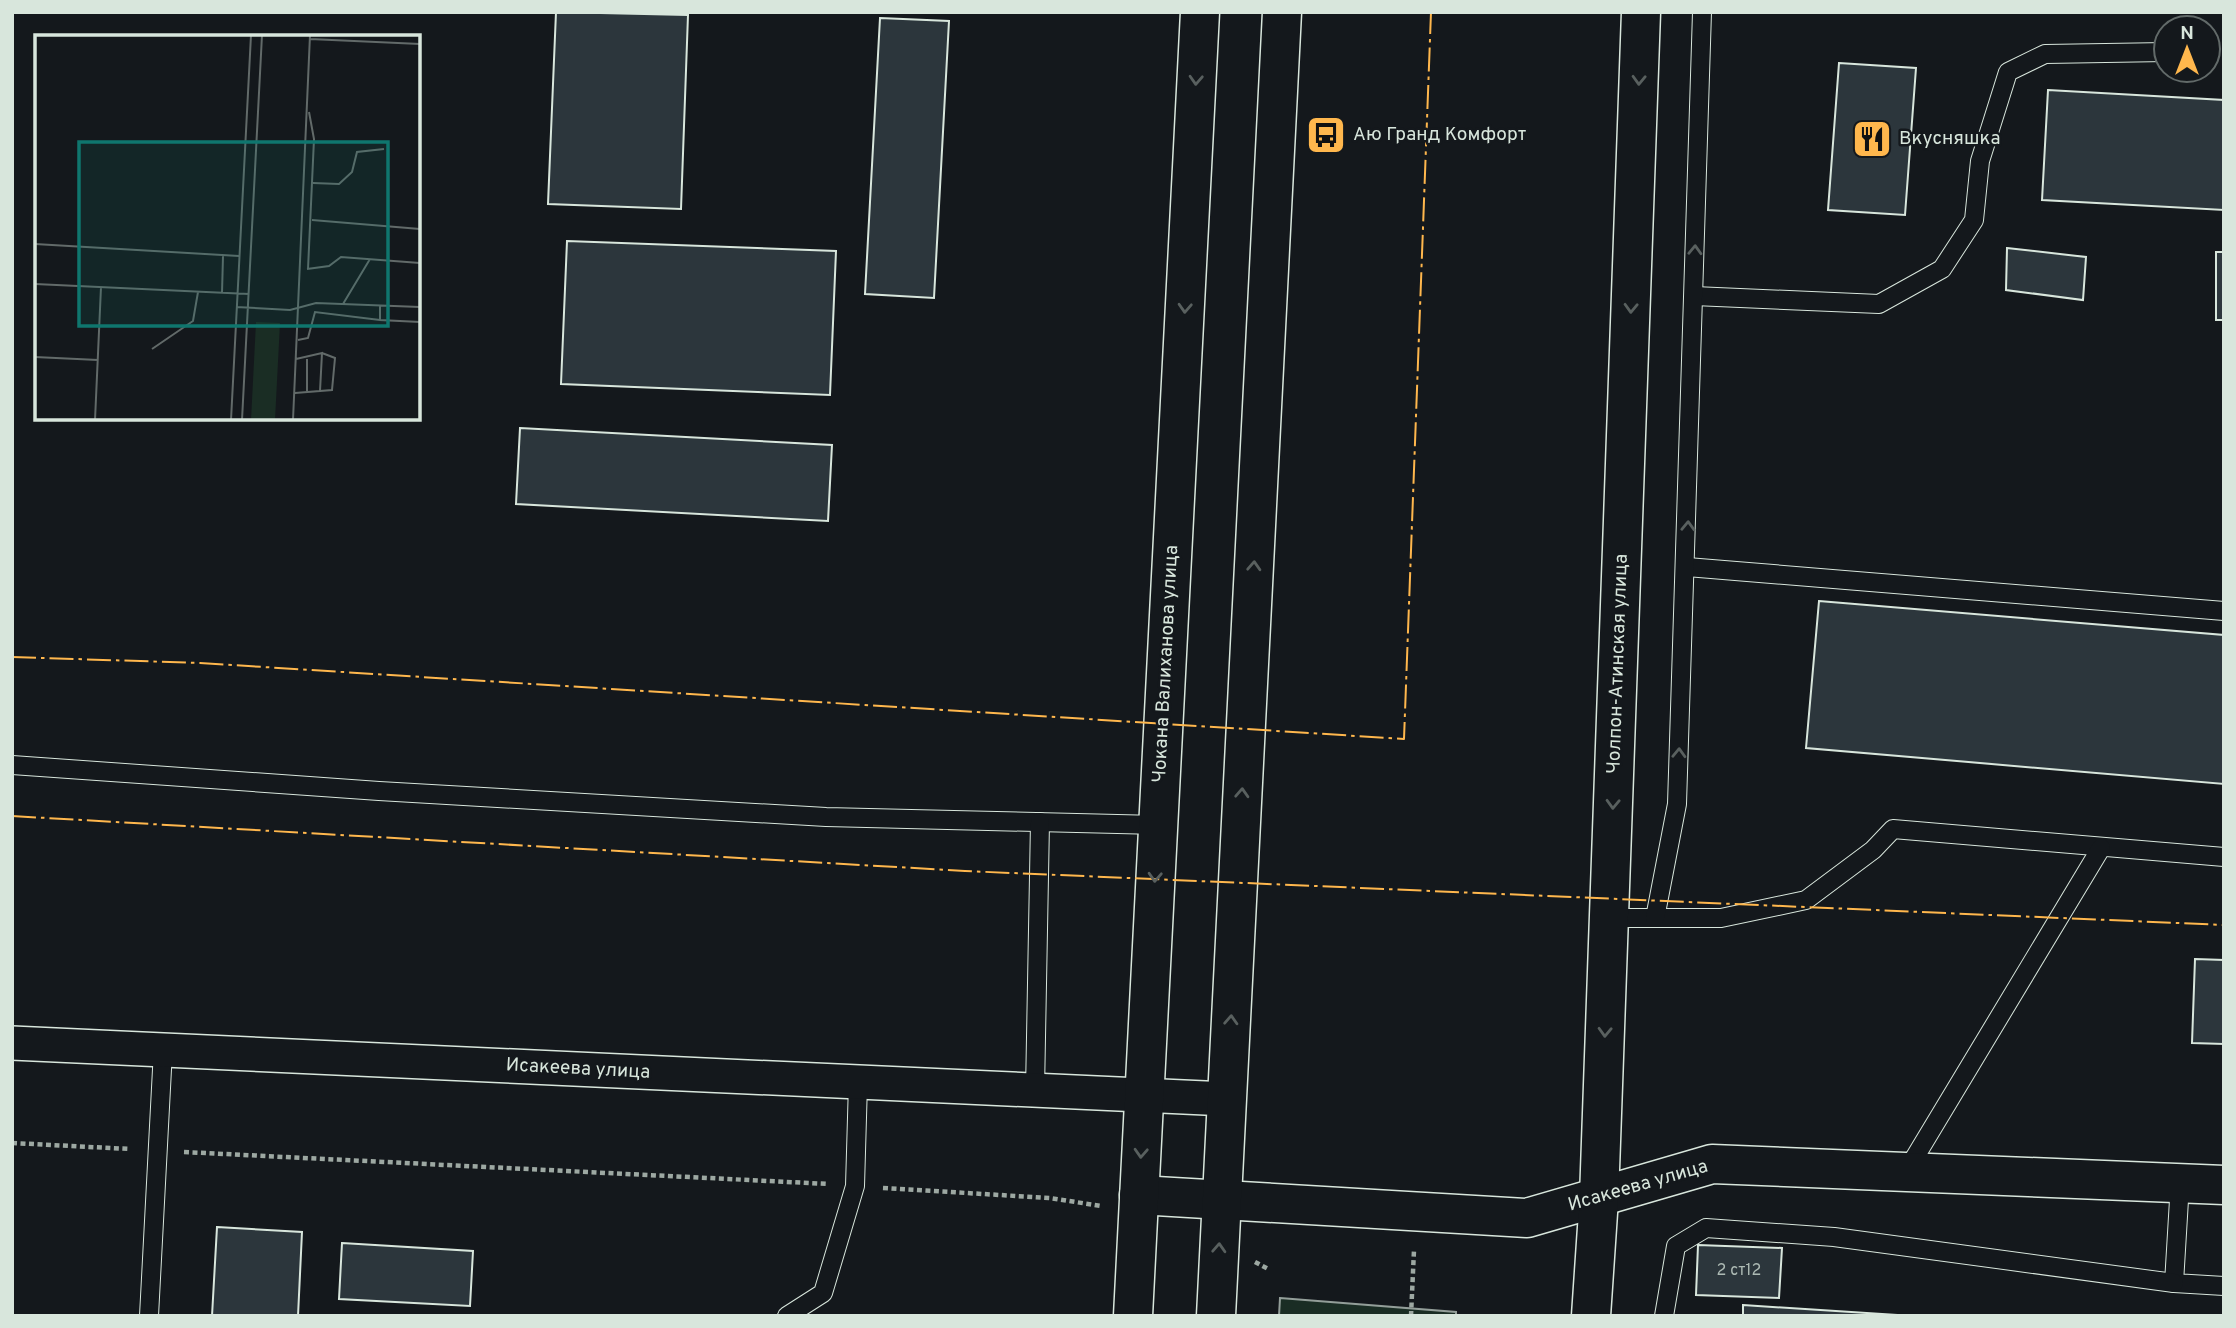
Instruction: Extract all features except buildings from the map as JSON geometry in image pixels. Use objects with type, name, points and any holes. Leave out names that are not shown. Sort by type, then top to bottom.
[{"type":"main road","name":"Чокана Валиханова улица","points":[[1133,1316],[1200,12]]},
{"type":"main road","points":[[1216,1316],[1282,12]]},
{"type":"main road","name":"Чолпон-Атинская улица","points":[[1591,1316],[1599,1198],[1642,12]]},
{"type":"main road","name":"Исакеева улица","points":[[1138,1203],[1222,1202],[1527,1218],[1712,1164],[2224,1185]]},
{"type":"street","name":"Исакеева улица","points":[[12,1043],[1227,1099]]},
{"type":"lane","points":[[1655,918],[1677,804],[1702,12]]},
{"type":"lane","points":[[1694,296],[1879,304],[1942,269],[1974,220],[1980,161],[2008,72],[2045,54],[2152,52]]},
{"type":"lane","points":[[1686,566],[2224,611]]},
{"type":"lane","points":[[12,765],[379,791],[826,817],[1158,825]]},
{"type":"lane","points":[[1035,1091],[1040,822]]},
{"type":"lane","points":[[1609,918],[1721,918],[1806,900],[1873,850],[1894,829],[2224,857]]},
{"type":"lane","points":[[1906,1172],[2101,848]]},
{"type":"lane","points":[[149,1316],[163,1050]]},
{"type":"lane","points":[[787,1316],[823,1293],[855,1186],[858,1083]]},
{"type":"lane","points":[[2174,1283],[2180,1183]]},
{"type":"lane","points":[[1664,1316],[1676,1246],[1706,1228],[1834,1237],[2174,1283],[2224,1286]]},
{"type":"path","points":[[12,1143],[1138,1203]]},
{"type":"path","points":[[1411,1316],[1416,1214]]},
{"type":"path","points":[[1220,1243],[1270,1270]]},
{"type":"green space","points":[[1280,1298],[1456,1312],[1456,1316],[1279,1316]]},
{"type":"power","points":[[12,657],[200,663],[1404,739],[1431,12]]},
{"type":"power","points":[[12,816],[965,871],[2224,925]]},
{"type":"place","name":"Аю Гранд Комфорт","points":[[1326,135]]},
{"type":"place","name":"Вкусняшка","points":[[1872,139]]}]
